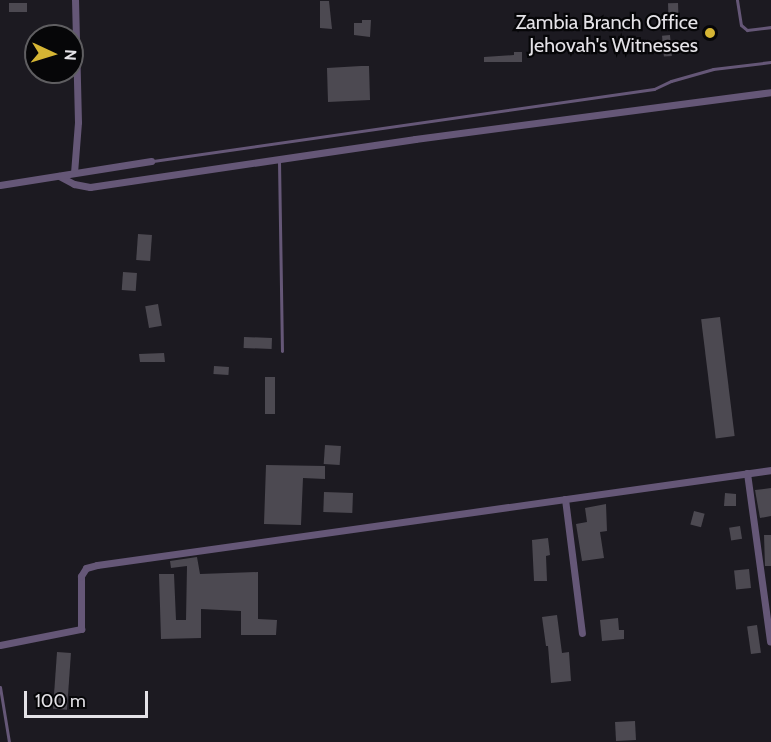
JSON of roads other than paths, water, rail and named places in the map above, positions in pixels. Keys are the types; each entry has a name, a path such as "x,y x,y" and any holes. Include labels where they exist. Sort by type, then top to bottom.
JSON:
{"street":[{"path":"74,174 78,122 75,0"},
{"path":"59,176 74,184 90,188 415,139 771,92"},
{"path":"0,185 151,161"},
{"path":"0,645 81,629 81,576 87,568 97,564 771,470"},
{"path":"747,473 770,641"},
{"path":"565,499 582,633"}],"lane":[{"path":"737,0 741,25 747,30 771,27"},
{"path":"151,161 654,88 713,69 771,62"},
{"path":"279,160 282,351"},
{"path":"0,687 9,742"}],"place":[{"name":"Zambia Branch Office Jehovah's Witnesses","path":"710,33"}]}
